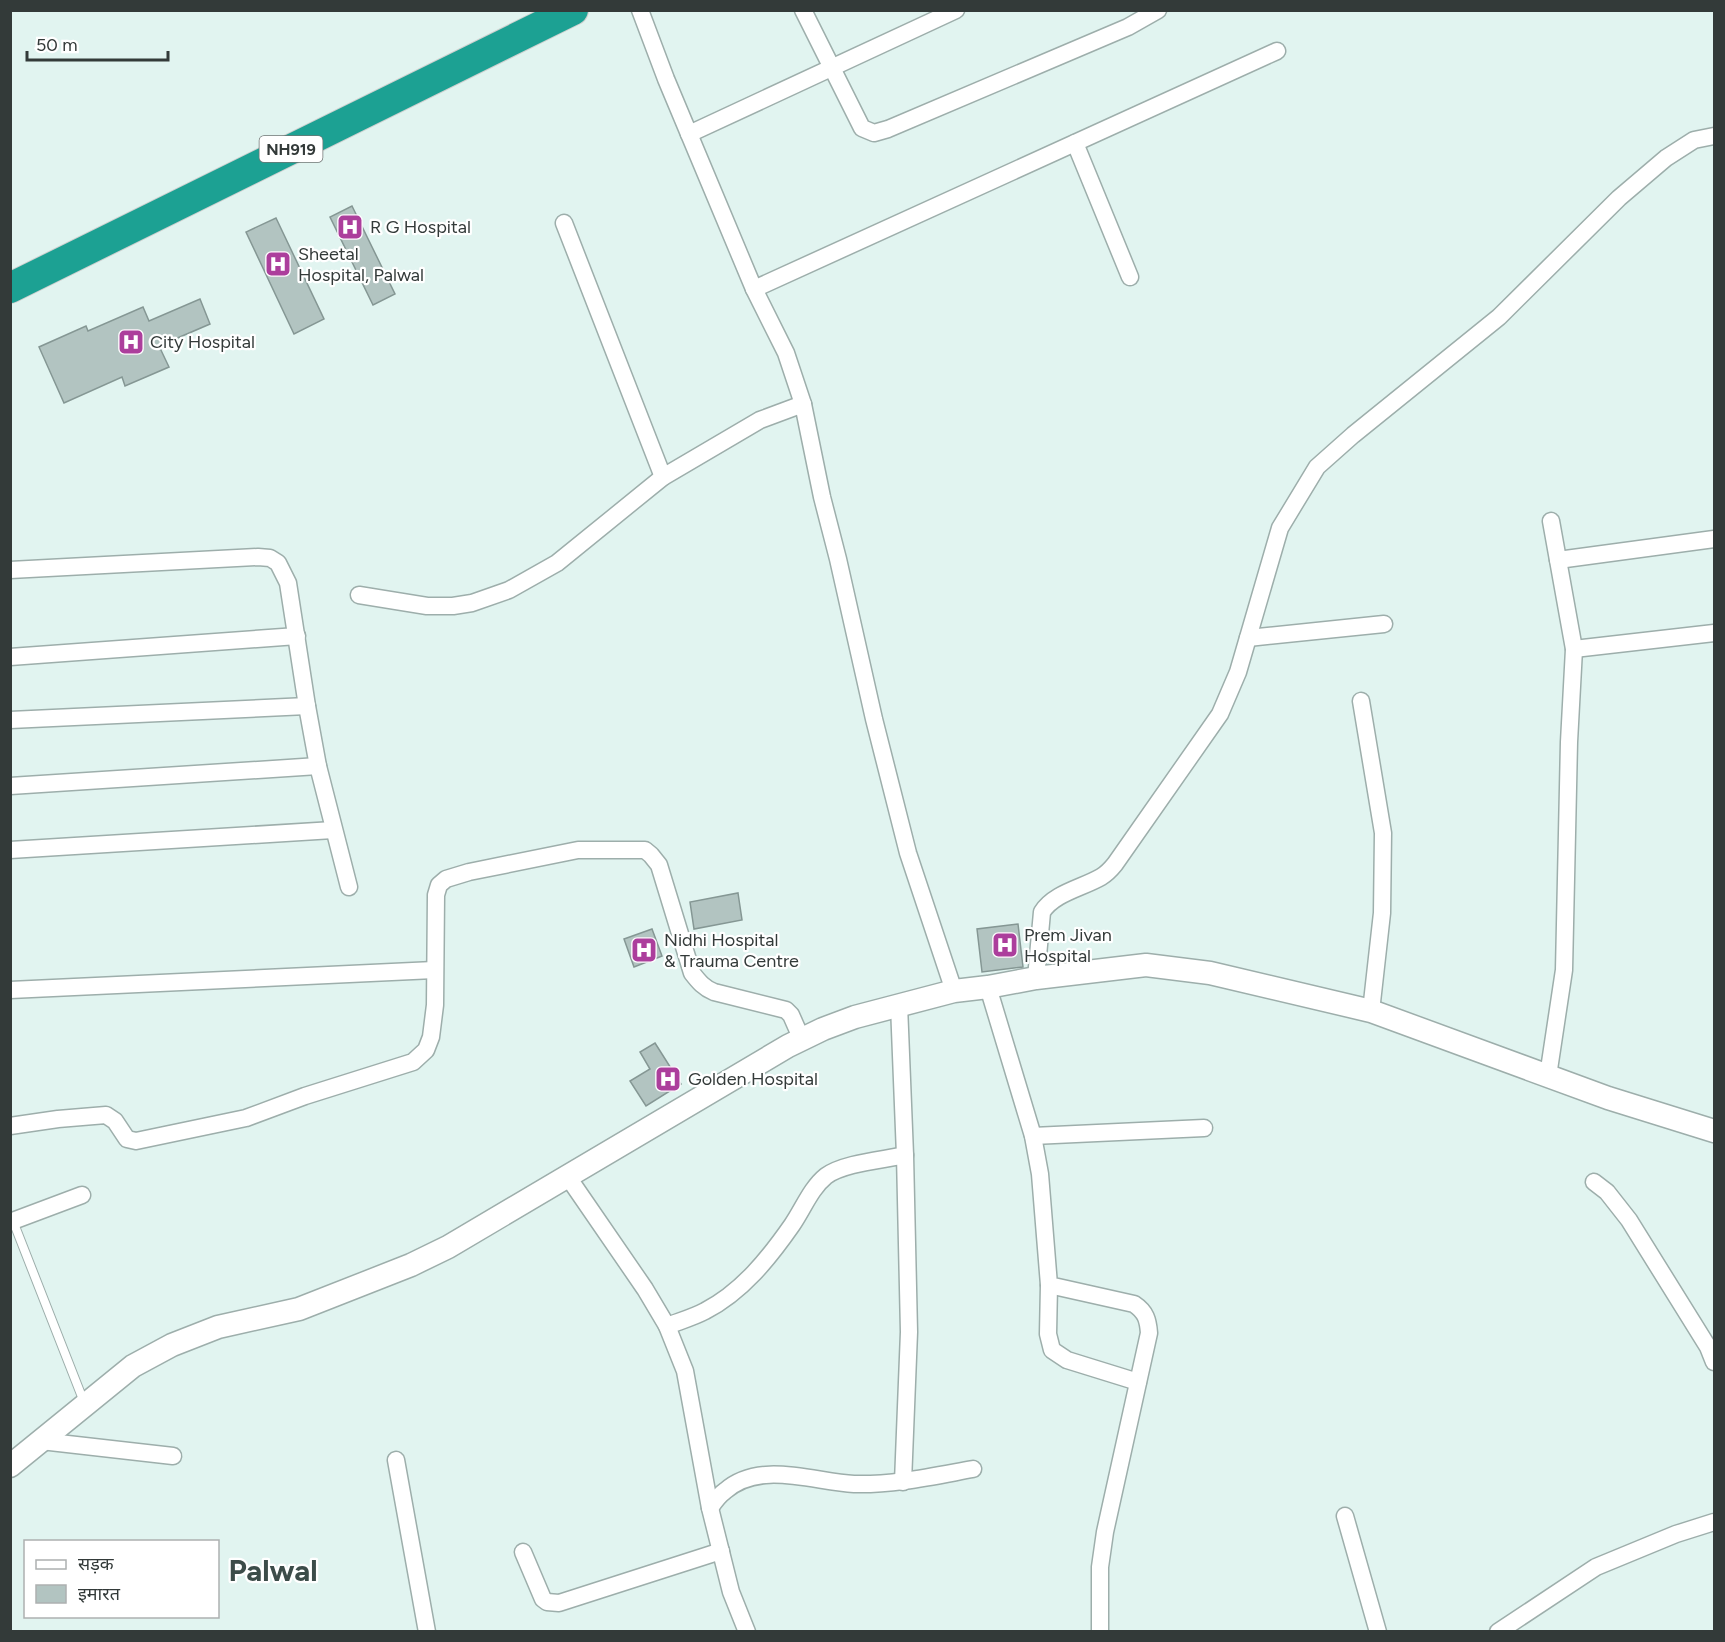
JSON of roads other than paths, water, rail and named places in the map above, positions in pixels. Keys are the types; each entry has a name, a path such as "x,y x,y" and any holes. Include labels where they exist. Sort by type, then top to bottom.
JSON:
{"highway":[{"name":"NH919","path":"10,288 573,10"}],"main road":[{"path":"10,1466 133,1366 172,1344 218,1327 300,1310 411,1265 448,1247 823,1029 855,1017 954,991 1036,978 1146,965 1210,973 1371,1011 1608,1098 1714,1131"}],"street":[{"path":"640,10 754,289 786,353 803,404 822,497 908,853 954,991"},
{"path":"803,10 862,128 874,133 1128,27 1158,10"},
{"path":"689,134 957,10"},
{"path":"754,289 1276,51"},
{"path":"1036,978 1042,912 1046,906 1064,894 1103,876 1115,864 1220,714 1238,672 1280,528 1317,467 1499,317 1619,198 1666,158 1694,140 1714,136"},
{"path":"1075,143 1130,277"},
{"path":"564,223 663,477"},
{"path":"359,595 427,606 453,606 472,603 509,590 557,562 663,477 760,420 803,404"},
{"path":"1548,1076 1564,970 1569,742 1574,649 1551,521"},
{"path":"1558,560 1714,539"},
{"path":"10,570 258,557 270,558 278,563 288,583 318,766 349,887"},
{"path":"1248,638 1384,624"},
{"path":"1574,649 1714,633"},
{"path":"10,657 297,636"},
{"path":"1361,701 1383,833 1382,913 1371,1011"},
{"path":"10,720 307,706"},
{"path":"10,786 318,766"},
{"path":"10,850 333,830"},
{"path":"10,1126 106,1115 115,1121 127,1139 136,1141 246,1118 305,1096 413,1062 426,1050 431,1037 435,1005 436,895 439,885 446,879 469,872 578,850 632,849 645,850 651,855 659,865 692,973 698,981 704,988 714,992 778,1006 786,1010 791,1015 802,1040"},
{"path":"10,990 434,970"},
{"path":"988,987 1033,1136 1040,1174 1049,1285 1048,1334 1053,1350 1059,1357 1137,1382"},
{"path":"899,1005 909,1332 903,1482"},
{"path":"1033,1136 1204,1128"},
{"path":"667,1326 705,1312 719,1303 758,1269 773,1252 825,1177 837,1170 905,1155"},
{"path":"568,1177 645,1289 667,1326 685,1371 710,1508 731,1592 747,1632"},
{"path":"1594,1182 1606,1192 1629,1220 1708,1347 1714,1362"},
{"path":"12,1221 82,1195"},
{"path":"1049,1285 1134,1304 1142,1309 1148,1322 1149,1333 1101,1555 1100,1632"},
{"path":"41,1441 173,1456"},
{"path":"396,1460 428,1632"},
{"path":"710,1508 725,1490 746,1480 766,1475 797,1476 854,1484 903,1482 973,1469"},
{"path":"1345,1516 1378,1632"},
{"path":"1498,1632 1596,1567 1676,1534 1714,1522"},
{"path":"523,1552 543,1599 552,1603 560,1603 721,1551"}],"lane":[{"path":"12,1221 85,1405"}],"place":[{"name":"R G Hospital","path":"350,227"},
{"name":"Sheetal Hospital, Palwal","path":"278,264"},
{"name":"City Hospital","path":"131,342"},
{"name":"Prem Jivan Hospital","path":"1005,945"},
{"name":"Nidhi Hospital & Trauma Centre","path":"644,950"},
{"name":"Golden Hospital","path":"668,1079"}],"district":[{"name":"Palwal","path":"273,1571"}]}
